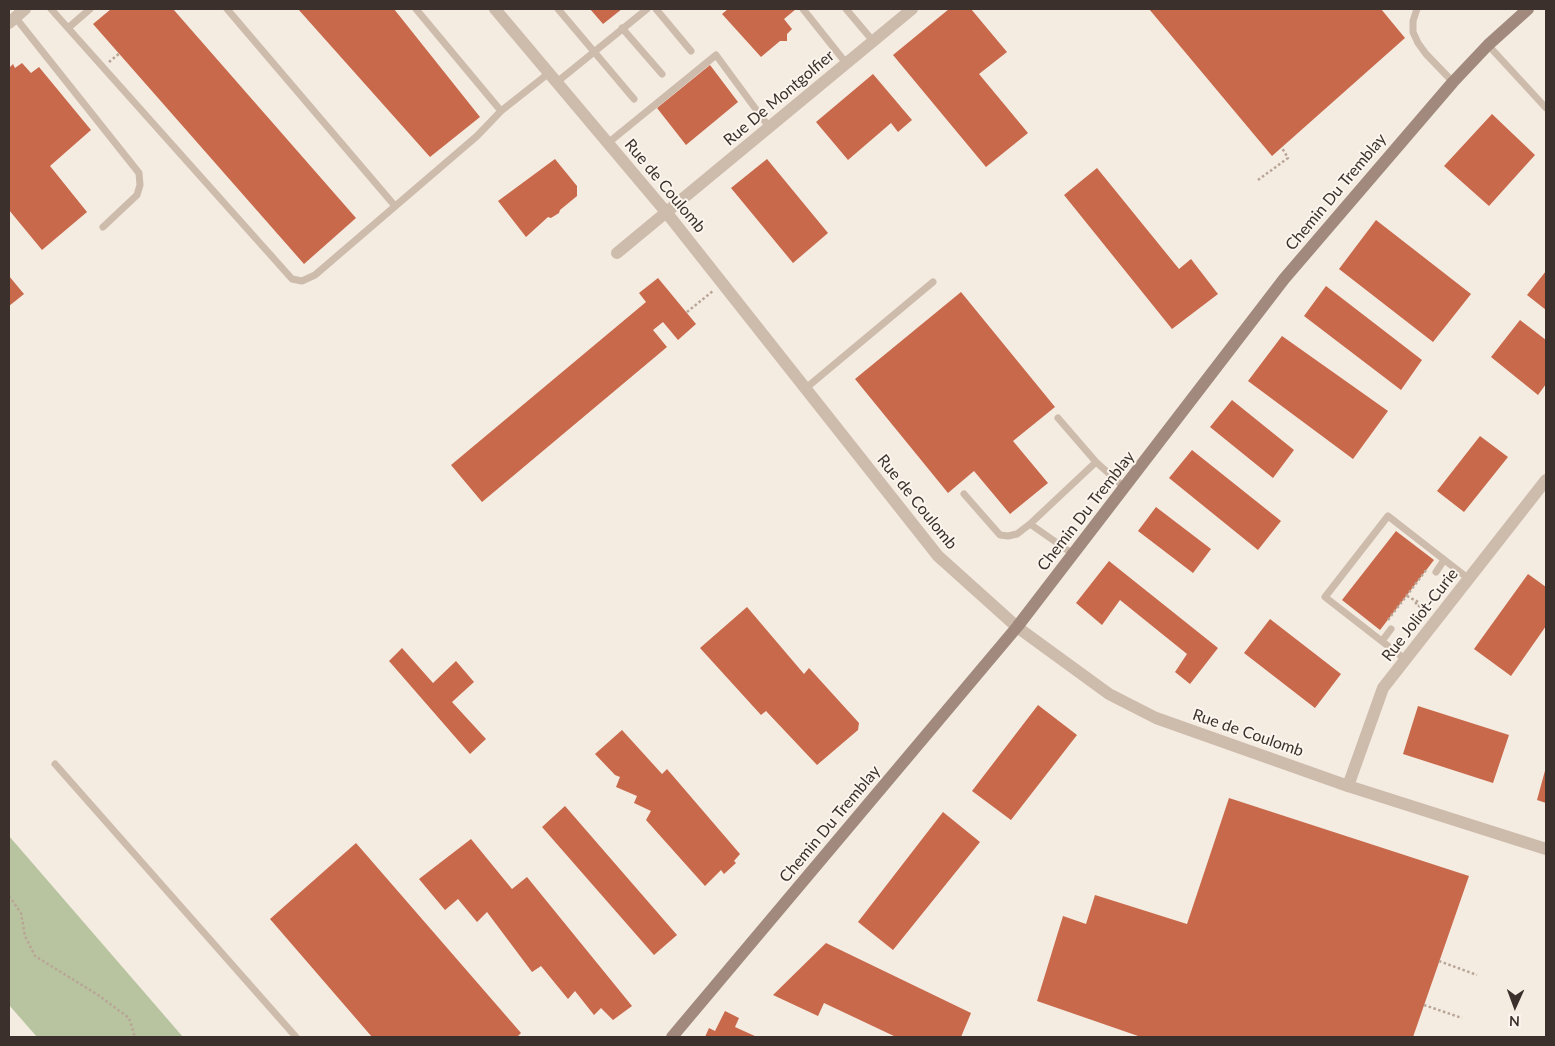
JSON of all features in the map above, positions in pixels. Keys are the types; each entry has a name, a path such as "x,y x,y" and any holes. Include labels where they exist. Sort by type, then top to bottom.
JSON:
{"street":[{"name":"Rue de Coulomb","path":"495,9 666,212 938,556 1017,627 1109,694 1156,718 1348,786 1546,850"},
{"name":"Rue De Montgolfier","path":"617,253 912,9"},
{"name":"Chemin Du Tremblay","path":"672,1037 1017,627 1284,279 1453,82 1488,45 1528,9"},
{"name":"Rue Joliot-Curie","path":"1348,786 1383,688 1546,480"}],"lane":[{"path":"51,9 292,279 302,281 315,274 477,136 502,111 593,52 646,9"},
{"path":"68,28 90,9"},
{"path":"227,9 395,206"},
{"path":"416,9 502,111"},
{"path":"558,9 634,99"},
{"path":"656,9 691,51"},
{"path":"802,9 846,63"},
{"path":"846,9 873,41"},
{"path":"1417,9 1413,21 1413,32 1418,43 1453,82"},
{"path":"16,16 139,173 140,185 137,195 103,227"},
{"path":"622,28 662,74"},
{"path":"1488,45 1546,108"},
{"path":"608,142 716,55 769,127"},
{"path":"806,388 933,282"},
{"path":"1058,418 1096,462 1124,487"},
{"path":"964,494 1000,535 1017,534 1096,462"},
{"path":"1406,660 1325,597 1376,531 1388,516 1469,579"},
{"path":"1030,524 1073,554"},
{"path":"1436,572 1444,560"},
{"path":"1382,641 1391,629"},
{"path":"54,764 296,1037"}],"path":[{"path":"1258,180 1288,158 1282,148"},
{"path":"687,312 723,283"},
{"path":"1385,623 1428,568"},
{"path":"1407,596 1422,604 1430,612"},
{"path":"9,896 21,913 25,936 35,956 98,995 130,1018 135,1037"},
{"path":"1439,961 1477,976"},
{"path":"1424,1005 1462,1018"}],"green space":[{"path":"9,836 183,1037 37,1037 9,1005"}],"building":[{"path":"111,9 173,9 356,218 304,264 93,24"},
{"path":"298,9 394,9 480,117 430,157"},
{"path":"590,9 622,9 603,24"},
{"path":"728,9 796,9 784,19 792,29 787,34 787,41 780,41 761,57 722,14"},
{"path":"949,9 971,9 1007,52 979,74 1028,133 986,167 893,55"},
{"path":"1149,9 1381,9 1405,38 1272,156"},
{"path":"22,63 31,73 39,67 91,130 50,166 87,212 42,250 9,210 9,68 13,64 15,68"},
{"path":"710,65 738,102 686,145 657,108"},
{"path":"873,74 912,120 898,132 891,123 848,160 816,122"},
{"path":"1492,114 1535,155 1489,206 1444,166"},
{"path":"555,159 577,186 577,196 559,213 551,218 548,217 526,237 498,201"},
{"path":"767,159 828,233 793,263 731,188"},
{"path":"1097,168 1179,269 1191,259 1218,294 1172,329 1064,195"},
{"path":"1376,220 1471,294 1433,342 1339,269"},
{"path":"1546,271 1546,310 1527,295"},
{"path":"9,276 24,294 9,306"},
{"path":"658,278 696,324 678,340 663,322 653,330 667,347 482,502 451,465 646,302 639,293"},
{"path":"1326,286 1422,360 1401,390 1304,316"},
{"path":"961,292 1055,407 1013,441 1048,483 1010,514 974,471 948,493 855,379"},
{"path":"1520,320 1546,340 1546,384 1538,395 1491,357"},
{"path":"1282,336 1388,411 1353,459 1248,381"},
{"path":"1232,400 1294,450 1273,478 1210,427"},
{"path":"1480,436 1508,457 1464,512 1437,491"},
{"path":"1192,450 1281,521 1258,550 1169,478"},
{"path":"1156,507 1211,549 1193,573 1138,531"},
{"path":"1396,531 1434,560 1380,630 1342,600"},
{"path":"1109,561 1218,648 1190,684 1175,672 1187,654 1120,600 1102,625 1076,603"},
{"path":"1528,574 1546,587 1546,626 1511,676 1474,649"},
{"path":"747,607 804,674 809,668 859,723 858,730 817,765 766,711 761,715 700,648"},
{"path":"1270,619 1341,674 1315,708 1244,653"},
{"path":"402,648 433,683 456,661 474,682 452,702 486,739 470,754 389,661"},
{"path":"1038,705 1077,735 1011,820 972,791"},
{"path":"1418,706 1509,735 1493,783 1403,754"},
{"path":"622,730 662,774 667,769 740,854 734,861 736,863 724,874 721,870 705,886 646,820 651,811 634,803 637,796 616,787 620,777 615,775 595,754"},
{"path":"1546,767 1546,803 1537,800"},
{"path":"1229,798 1469,876 1413,1037 1141,1037 1037,1001 1063,916 1086,924 1095,895 1187,924"},
{"path":"565,806 677,935 654,955 542,827"},
{"path":"943,812 980,842 893,950 858,922"},
{"path":"471,839 512,889 527,877 632,1006 613,1020 601,1008 594,1015 575,991 568,999 541,966 532,972 487,912 477,922 458,899 445,910 419,879"},
{"path":"356,843 521,1033 517,1037 372,1037 270,919"},
{"path":"826,943 971,1013 961,1037 896,1037 824,1003 818,1016 773,995"},
{"path":"725,1011 739,1018 735,1027 757,1037 705,1037 709,1028 715,1031"}]}
